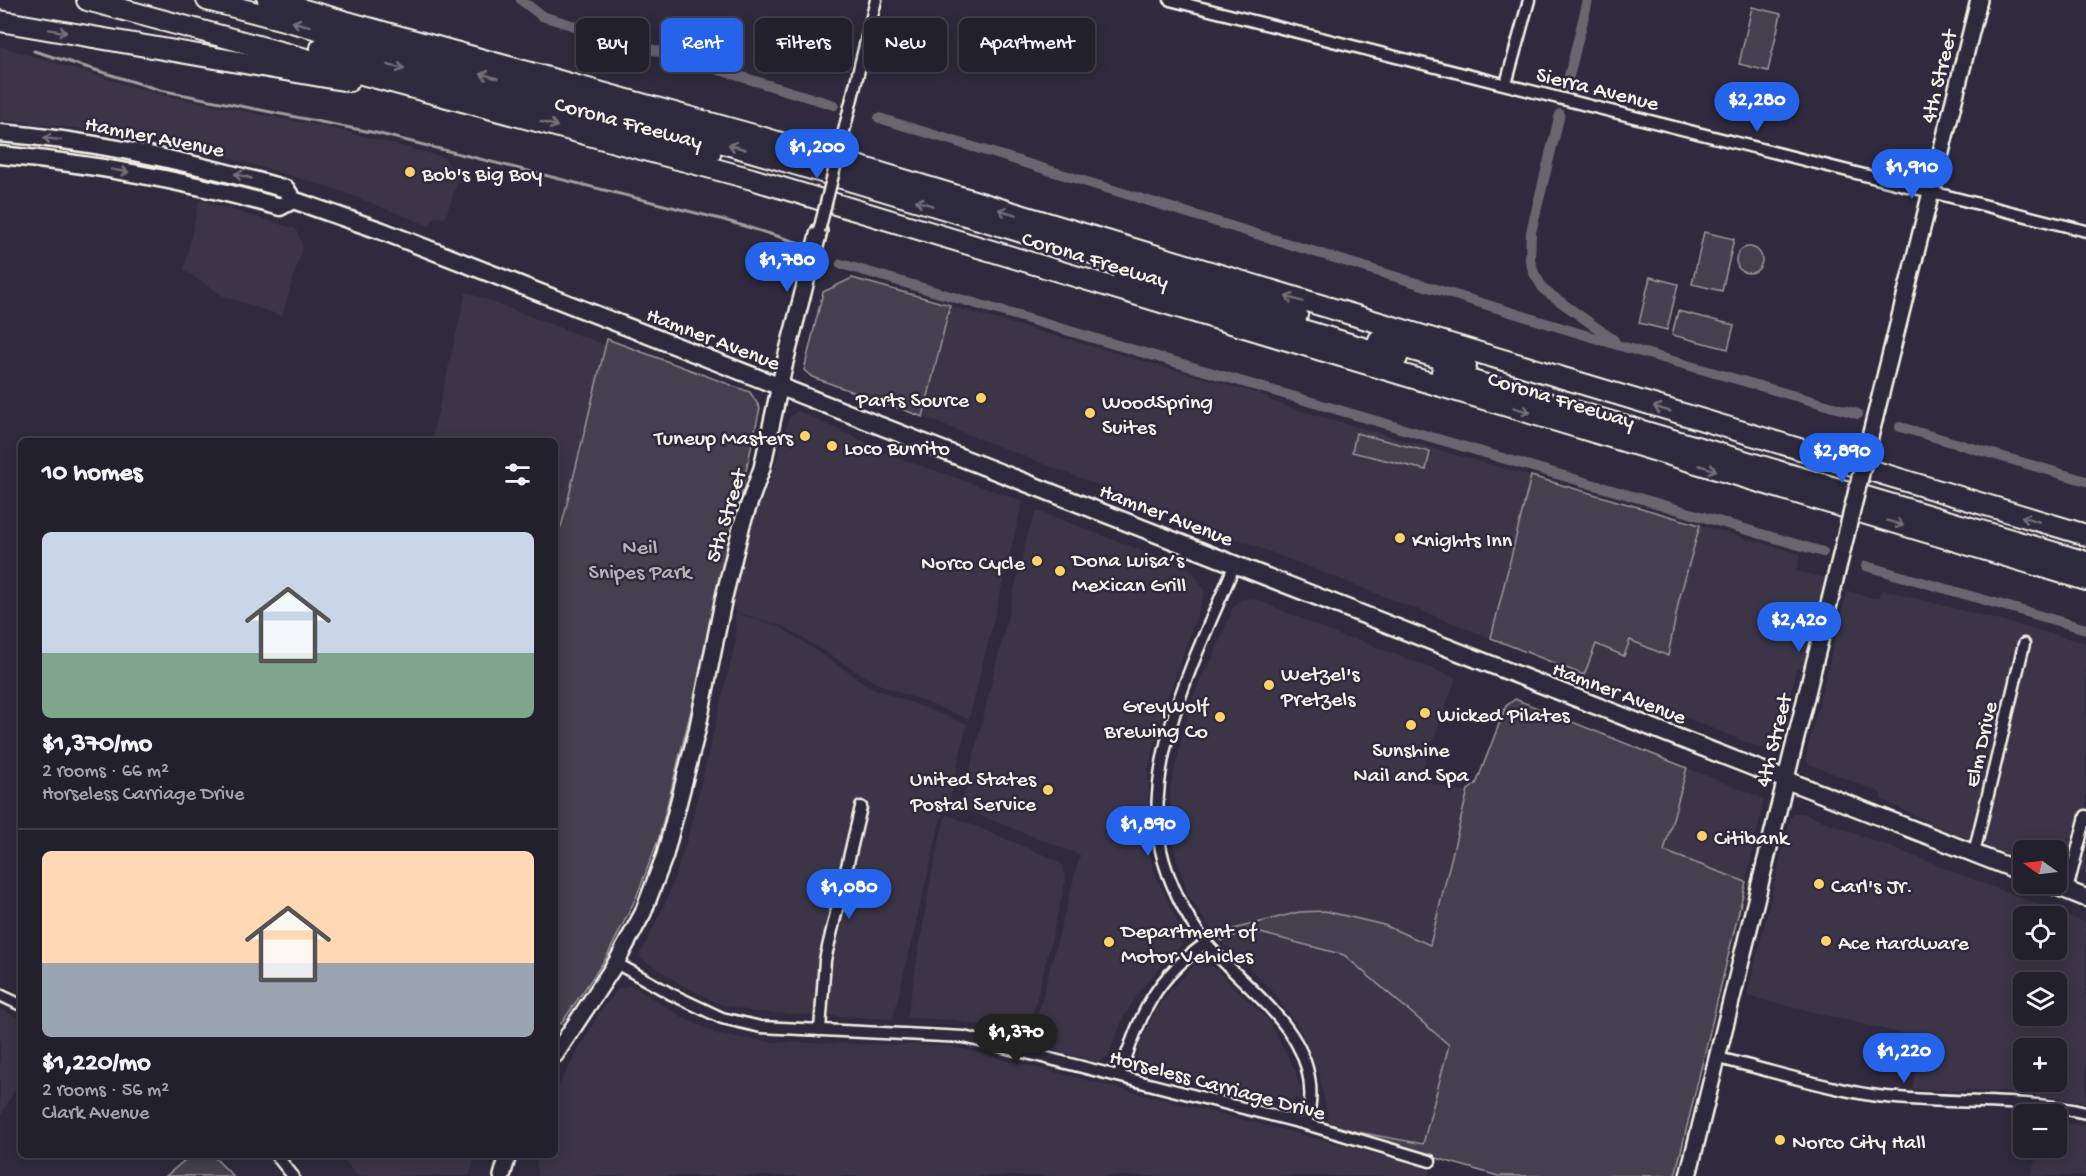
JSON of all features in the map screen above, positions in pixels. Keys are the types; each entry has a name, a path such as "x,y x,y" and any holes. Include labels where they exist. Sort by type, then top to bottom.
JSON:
{"highway":[{"name":"Corona Freeway","path":"87,0 752,179 2086,580"},
{"path":"136,0 538,104 2086,551"},
{"path":"207,0 399,50 784,160 1353,338 2086,562"},
{"name":"Corona Freeway","path":"268,0 372,27 764,138 2086,536"},
{"path":"311,0 372,27"},
{"path":"0,21 334,78 524,117"},
{"path":"1353,338 1446,345"},
{"path":"1353,338 1434,383"}],"main road":[{"path":"0,144 14,144 8,134"},
{"name":"Hamner Avenue","path":"8,134 101,145 213,168 286,189 293,200 393,235 2013,869"},
{"name":"Hamner Avenue","path":"0,154 98,167 209,186 280,207 293,200"},
{"path":"2067,890 2086,898"}],"street":[{"name":"5th Street","path":"558,1050 616,963 643,913 665,855 697,732 724,597 742,524 762,468 876,0"},
{"name":"Sierra Avenue","path":"1170,0 2086,231"},
{"path":"1506,84 1529,0"},
{"name":"4th Street","path":"1688,1176 1719,1058 1784,780 1979,0"},
{"path":"1235,564 1187,680 1160,762 1158,804 1161,850 1177,896 1206,943 1271,1006 1301,1052 1312,1088 1306,1124"},
{"name":"Elm Drive","path":"1974,853 2024,644"},
{"path":"820,1030 825,960 861,807"},
{"path":"2067,866 2086,816"},
{"path":"1119,1076 1136,1031 1155,991 1179,961 1206,943"},
{"name":"Horseless Carriage Drive","path":"616,963 671,994 722,1018 760,1027 964,1037 1306,1124 1430,1161"},
{"path":"0,995 18,1004"},
{"path":"1719,1058 1869,1095 1927,1100 2030,1102 2086,1113"},
{"path":"278,1158 293,1176"},
{"path":"502,1176 507,1158"}],"shaded area":[{"path":"0,46 157,94 335,129 444,157 458,181 445,218 434,217 430,226 335,189 220,155 124,133 0,120"},
{"path":"199,200 296,229 303,246 282,316 223,296 184,270"},
{"path":"466,292 605,345 558,534 558,438 432,438"},
{"path":"950,306 1266,396 1270,400 1301,411 1531,476 1491,638 923,417"},
{"path":"798,411 874,446 873,449 1023,501 969,719 876,683 783,626 735,612 733,599 750,530 770,481 789,417"},
{"path":"1039,511 1192,570 1205,592 1165,706 1148,770 1149,849 1154,872 1183,933 1181,945 1144,985 1124,1016 1109,1055 1098,1062 1030,1044 1080,855 961,808 1028,533 1036,512"},
{"path":"1700,525 1801,554 1796,571 1826,578 1804,667 1796,669 1781,741 1762,749 1584,675 1596,644 1630,640 1667,656 1679,600"},
{"path":"1881,589 2086,643 2086,873 2067,865 2067,840 2013,840 2013,856 1934,825 1881,799 1881,793 1807,763 1806,755 1847,591 1878,599"},
{"path":"1241,599 1256,599 1345,638 1354,638 1456,678 1419,779 1461,792 1468,790 1430,945 1299,912 1214,934 1188,895 1173,846 1170,789 1190,705 1202,676 1212,660 1233,607"},
{"path":"735,613 781,627 870,687 967,724 948,808 941,818 893,1019 754,1012 720,1004 682,985 639,957 668,897 687,840 736,640"},
{"path":"1687,768 1764,800 1746,882 1664,851"},
{"path":"1794,813 1803,813 2042,906 2013,906 2013,960 2067,960 2067,916 2086,923 2086,1102 2004,1092 1912,1089 1924,1039 1747,996 1790,819"},
{"path":"946,814 1056,860 1063,866 1066,880 1027,1038 956,1020 907,1018 932,872"},
{"path":"1249,930 1344,955 1449,1045 1423,1144 1330,1127 1319,1074 1300,1029 1272,991 1222,941"},
{"path":"1195,965 1213,966 1269,1021 1296,1072 1301,1092 1300,1101 1297,1098 1287,1102 1136,1066 1139,1045 1157,1007"},
{"path":"631,985 684,1018 720,1035 772,1042 950,1046 1359,1149 1430,1170 1429,1176 538,1176 536,1158 558,1158 558,1087 599,1013 618,989"},
{"path":"0,1009 18,1018 18,1084 0,1117"},
{"path":"2067,1123 2086,1127 2086,1176 2031,1176 2036,1158 2067,1158"},
{"path":"342,1158 475,1158 469,1176 357,1176"}],"green space":[{"path":"1752,7 1781,14 1768,71 1739,64"},
{"path":"1704,232 1734,239 1722,291 1692,284"},
{"path":"1749,247 1758,251 1762,260 1758,269 1749,273 1740,269 1736,260 1740,251"},
{"path":"1650,277 1678,284 1667,330 1639,323"},
{"path":"852,278 950,305 923,417 812,377 804,370 823,292"},
{"path":"1678,311 1734,325 1728,349 1672,335"},
{"name":"Neil Snipes Park","path":"607,339 750,392 760,408 706,651 659,838 636,898 606,958 561,1024 558,1024 558,534"},
{"path":"1356,433 1430,452 1426,470 1352,452"},
{"path":"1531,476 1700,525 1679,600 1668,656 1630,640 1624,656 1596,644 1584,675 1491,638"},
{"path":"1515,699 1687,768 1664,851 1746,882 1675,1176 1498,1176 1330,1127 1423,1144 1449,1045 1344,955 1249,930 1222,941 1214,934 1299,912 1325,911 1384,925 1430,945 1468,790 1476,784 1506,706"},
{"path":"187,1158 215,1158 233,1176 166,1176"}],"waterway":[{"path":"521,0 542,16 834,105"},
{"path":"1566,88 1588,0"},
{"path":"34,51 160,90 376,133 724,220 800,243"},
{"path":"1560,114 1531,232 1530,260 1534,273 1544,290 1614,340"},
{"path":"879,118 1624,347 1858,414"},
{"path":"841,264 1823,552"},
{"path":"1900,427 2086,481"},
{"path":"1866,566 2086,629"}],"place":[{"name":"Bob's Big Boy","path":"410,172"},
{"name":"Parts Source","path":"981,398"},
{"name":"WoodSpring Suites","path":"1090,413"},
{"name":"Tuneup Masters","path":"805,436"},
{"name":"Loco Burrito","path":"832,446"},
{"name":"Knights Inn","path":"1400,538"},
{"name":"Norco Cycle","path":"1037,561"},
{"name":"Dona Luisa’s Mexican Grill","path":"1060,571"},
{"name":"Wetzel's Pretzels","path":"1269,685"},
{"name":"Wicked Pilates","path":"1425,713"},
{"name":"GreyWolf Brewing Co","path":"1220,717"},
{"name":"Sunshine Nail and Spa","path":"1411,725"},
{"name":"United States Postal Service","path":"1048,790"},
{"name":"Citibank","path":"1702,836"},
{"name":"Carl's Jr.","path":"1819,884"},
{"name":"Ace Hardware","path":"1826,941"},
{"name":"Department of Motor Vehicles","path":"1109,942"},
{"name":"Norco City Hall","path":"1780,1140"}]}
